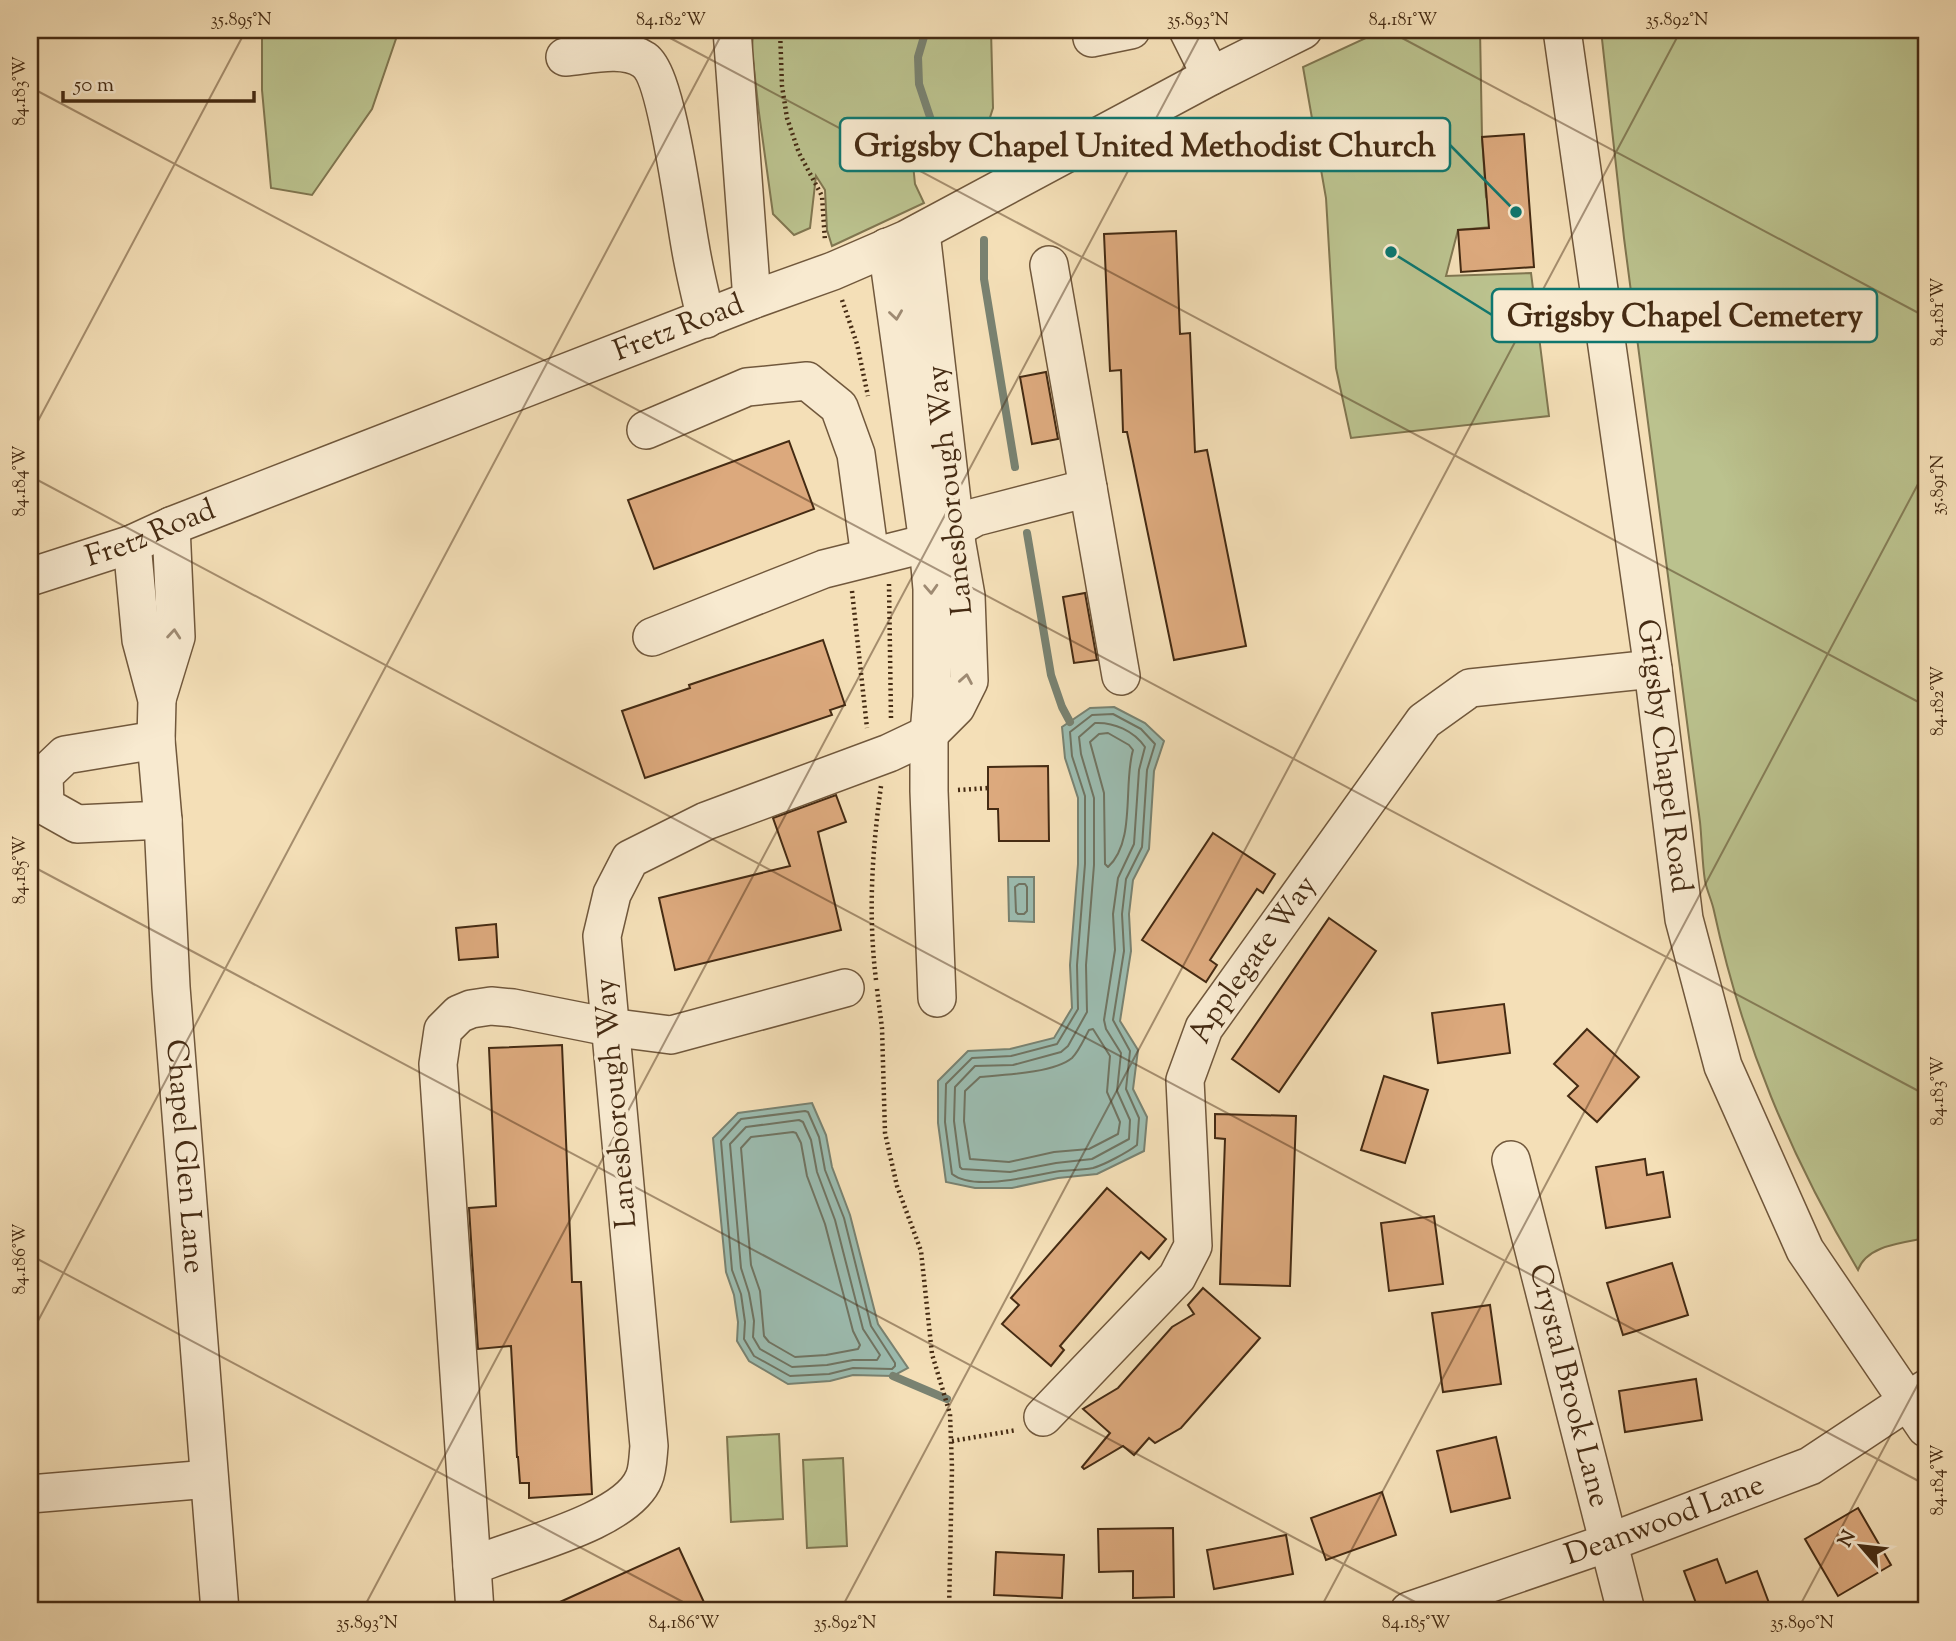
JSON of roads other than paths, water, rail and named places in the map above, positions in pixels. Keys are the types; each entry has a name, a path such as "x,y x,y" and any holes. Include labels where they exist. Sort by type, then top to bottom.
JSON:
{"street":[{"path":"732,30 752,300"},
{"path":"1091,30 1093,38 1131,30"},
{"path":"1188,30 1211,76"},
{"name":"Fretz Road","path":"30,577 132,544 171,526 833,271 921,232 1211,76 1303,30"},
{"name":"Grigsby Chapel Road","path":"1562,30 1653,669 1684,919 1723,1066 1805,1250 1920,1406"},
{"path":"565,57 625,52 645,60 652,69 661,94 678,172 690,248 706,318"},
{"name":"Lanesborough Way","path":"472,1566 590,1523 631,1499 644,1478 649,1446 602,936 612,894 631,859 706,821 879,757 929,734 956,707 969,681 965,596 942,536 922,382 921,232"},
{"name":"Lanesborough Way","path":"887,247 922,382"},
{"path":"1049,265 1121,676"},
{"path":"646,430 747,387 807,381 839,407 856,454 860,560"},
{"path":"652,637 824,569 942,536 976,517 1088,488"},
{"name":"Chapel Glen Lane","path":"171,526 176,637 157,700 156,740 163,820 171,987 220,1611"},
{"name":"Chapel Glen Lane","path":"132,544 141,640 157,700"},
{"name":"Applegate Way","path":"1043,1417 1177,1277 1193,1246 1185,1080 1204,1028 1424,722 1470,688 1653,669"},
{"path":"929,734 937,998"},
{"path":"156,740 65,755 44,775 45,806 76,824 163,820"},
{"path":"475,1611 438,1064 443,1030 459,1014 491,1006 671,1035 845,988"},
{"name":"Crystal Brook Lane","path":"1511,1160 1626,1611"},
{"name":"Deanwood Lane","path":"1409,1611 1610,1542 1810,1466 1920,1406"},
{"path":"30,1494 209,1479"}],"water":[{"path":"1114,707 1145,723 1164,741 1154,771 1149,849 1133,880 1129,914 1131,951 1120,1021 1138,1050 1133,1089 1147,1117 1144,1151 1097,1174 1058,1178 1012,1188 975,1188 946,1182 938,1123 938,1081 968,1051 1010,1049 1054,1038 1072,1008 1070,965 1078,864 1078,798 1065,758 1062,727 1090,708"},
{"path":"1008,877 1034,877 1034,922 1009,921"},
{"path":"812,1103 826,1135 832,1167 850,1215 878,1324 908,1368 893,1376 853,1375 830,1381 788,1384 749,1361 737,1341 738,1322 734,1295 726,1272 713,1138 738,1113"}],"waterway":[{"path":"926,30 918,57 919,84 947,168"},
{"path":"984,240 984,279 1015,467"},
{"path":"1027,533 1051,675 1070,722"},
{"path":"893,1376 947,1399"}],"place":[{"name":"Grigsby Chapel United Methodist Church","path":"1516,212"},
{"name":"Grigsby Chapel Cemetery","path":"1391,252"}]}
